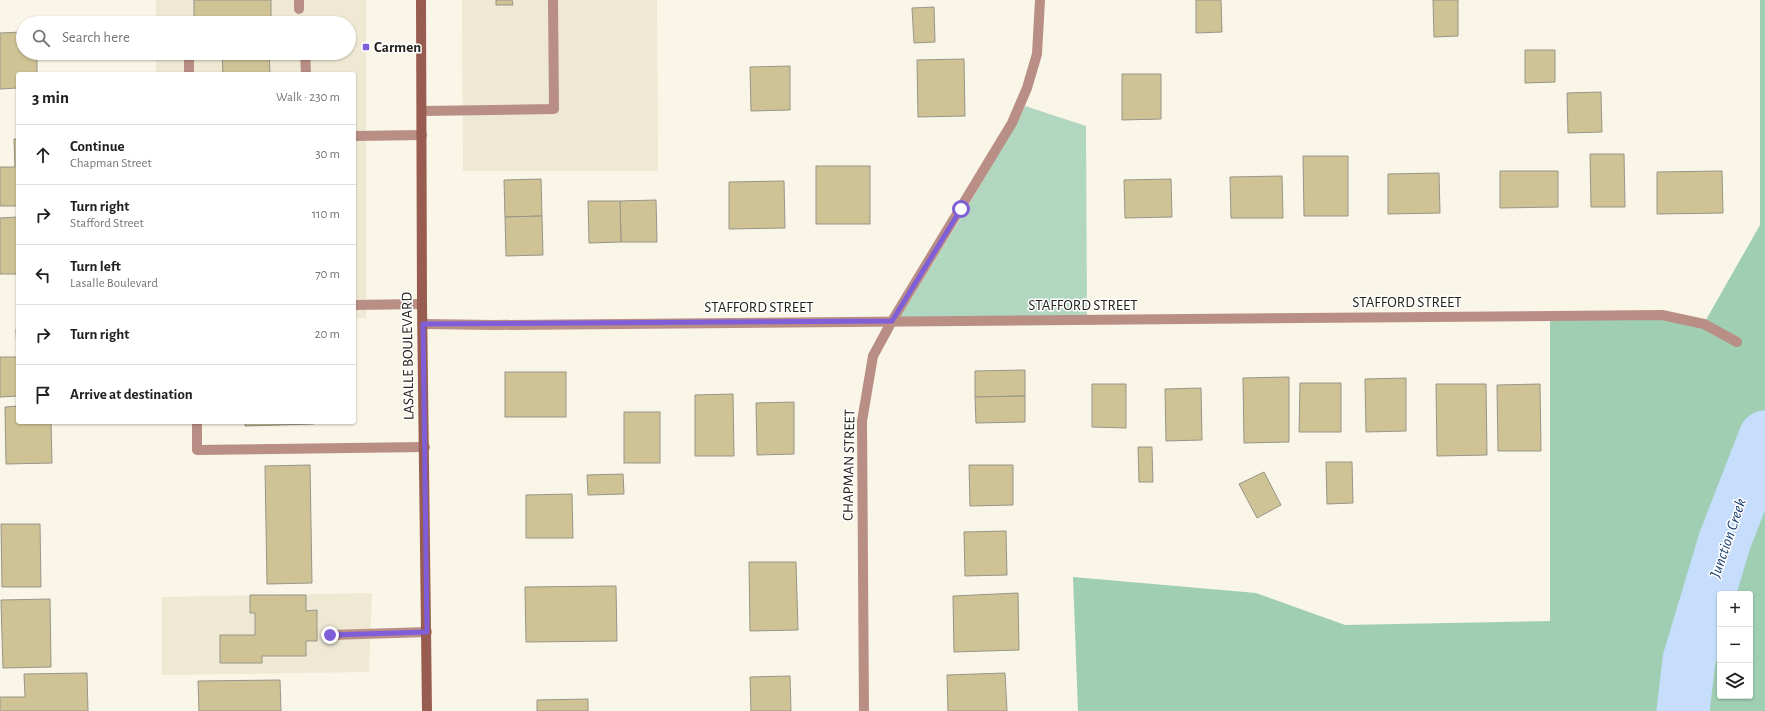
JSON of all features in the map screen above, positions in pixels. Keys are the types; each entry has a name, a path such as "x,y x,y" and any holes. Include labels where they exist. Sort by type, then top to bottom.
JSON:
{"main road":[{"name":"LASALLE BOULEVARD","path":"421,0 422,304 425,447 427,711"}],"street":[{"path":"422,111 554,109 552,0"},
{"name":"CHAPMAN STREET","path":"864,711 862,421 873,356 892,321 1012,123 1027,88 1036,54 1040,0"},
{"path":"189,60 189,72"},
{"path":"305,60 306,72"},
{"path":"356,136 422,135"},
{"path":"356,305 422,304"},
{"name":"STAFFORD STREET","path":"423,324 1662,315 1704,324 1737,342"},
{"path":"197,424 197,450 425,447"},
{"path":"330,635 427,632"}],"shaded area":[{"path":"156,0 366,0 366,318 356,318 356,72 156,72 156,60 356,60 356,16 156,16"},
{"path":"462,0 657,0 658,171 463,171"},
{"path":"372,593 369,672 162,675 162,597"}],"green space":[{"path":"1760,0 1765,0 1765,711 1078,711 1073,577 1256,593 1345,625 1550,621 1550,318 1661,317 1703,325 1760,225"},
{"path":"1025,106 1086,126 1087,317 899,319 965,211"}],"building":[{"path":"194,0 271,0 271,16 194,16"},
{"path":"496,0 512,0 513,5 496,5"},
{"path":"1196,0 1221,0 1222,32 1196,33"},
{"path":"1433,0 1458,0 1458,36 1434,37"},
{"path":"934,7 935,42 914,43 912,8"},
{"path":"16,32 16,60 37,60 37,72 16,72 16,88 0,89 0,33"},
{"path":"1525,50 1555,50 1555,82 1525,83"},
{"path":"964,59 965,116 918,117 917,60"},
{"path":"222,60 269,60 270,72 223,72"},
{"path":"790,66 790,110 751,111 750,67"},
{"path":"1122,74 1161,74 1161,119 1122,120"},
{"path":"1601,92 1602,132 1568,133 1567,93"},
{"path":"14,139 16,139 16,206 0,206 0,167 15,167"},
{"path":"1590,154 1624,154 1625,207 1591,207"},
{"path":"1303,156 1348,156 1348,216 1304,216"},
{"path":"816,166 870,166 870,224 816,224"},
{"path":"1500,171 1558,171 1558,207 1500,208"},
{"path":"1722,171 1723,213 1657,214 1657,172"},
{"path":"1439,173 1440,213 1388,214 1388,174"},
{"path":"1282,176 1283,218 1231,218 1230,177"},
{"path":"541,179 542,216 505,217 504,180"},
{"path":"1171,179 1172,217 1125,218 1124,180"},
{"path":"784,181 785,228 729,229 729,182"},
{"path":"656,200 657,242 621,242 620,201"},
{"path":"588,201 620,201 621,242 589,243"},
{"path":"542,216 543,255 506,256 505,217"},
{"path":"16,217 16,274 0,274 0,218"},
{"path":"0,357 16,357 16,396 0,397"},
{"path":"1025,370 1025,396 975,397 975,371"},
{"path":"505,372 566,372 566,417 505,417"},
{"path":"1289,377 1289,442 1244,443 1243,378"},
{"path":"1406,378 1406,431 1366,432 1365,379"},
{"path":"1300,383 1341,383 1341,432 1299,432"},
{"path":"1092,384 1126,384 1126,428 1092,427"},
{"path":"1436,384 1486,384 1487,455 1437,456"},
{"path":"1540,384 1541,451 1498,451 1497,385"},
{"path":"1201,388 1202,440 1166,441 1165,389"},
{"path":"733,394 734,456 695,456 695,395"},
{"path":"1025,396 1025,422 976,423 975,397"},
{"path":"794,402 794,454 757,455 756,403"},
{"path":"16,406 16,424 51,424 52,463 6,464 5,407"},
{"path":"624,412 660,412 660,463 624,463"},
{"path":"245,424 314,424 245,426"},
{"path":"1138,447 1152,447 1153,482 1139,482"},
{"path":"1326,462 1352,462 1353,503 1327,504"},
{"path":"310,465 312,583 267,584 265,466"},
{"path":"969,465 1013,465 1013,505 970,506"},
{"path":"1264,472 1281,505 1257,518 1239,484"},
{"path":"623,474 624,494 588,495 587,475"},
{"path":"572,494 573,538 526,538 526,495"},
{"path":"1,524 40,524 41,587 2,587"},
{"path":"1006,531 1007,575 965,576 964,532"},
{"path":"749,562 796,562 798,630 750,631"},
{"path":"616,586 617,641 526,642 525,587"},
{"path":"1018,593 1019,650 954,652 953,596"},
{"path":"250,595 306,595 306,611 317,610 317,641 306,641 306,656 262,656 262,663 220,663 220,635 255,635 255,613 250,613"},
{"path":"50,599 51,667 3,668 1,600"},
{"path":"87,673 88,711 0,711 0,697 25,697 24,674"},
{"path":"1005,673 1007,711 948,711 947,675"},
{"path":"790,676 791,711 751,711 750,677"},
{"path":"280,680 281,711 199,711 198,681"},
{"path":"588,699 588,711 537,711 537,700"}],"waterway":[{"name":"Junction Creek","path":"1683,711 1689,660 1725,540 1765,437"}],"place":[{"name":"Carmen","path":"366,47"}],"route":[{"path":"330,635 427,632 423,324 469,323 496,325 892,321 961,209"}]}
